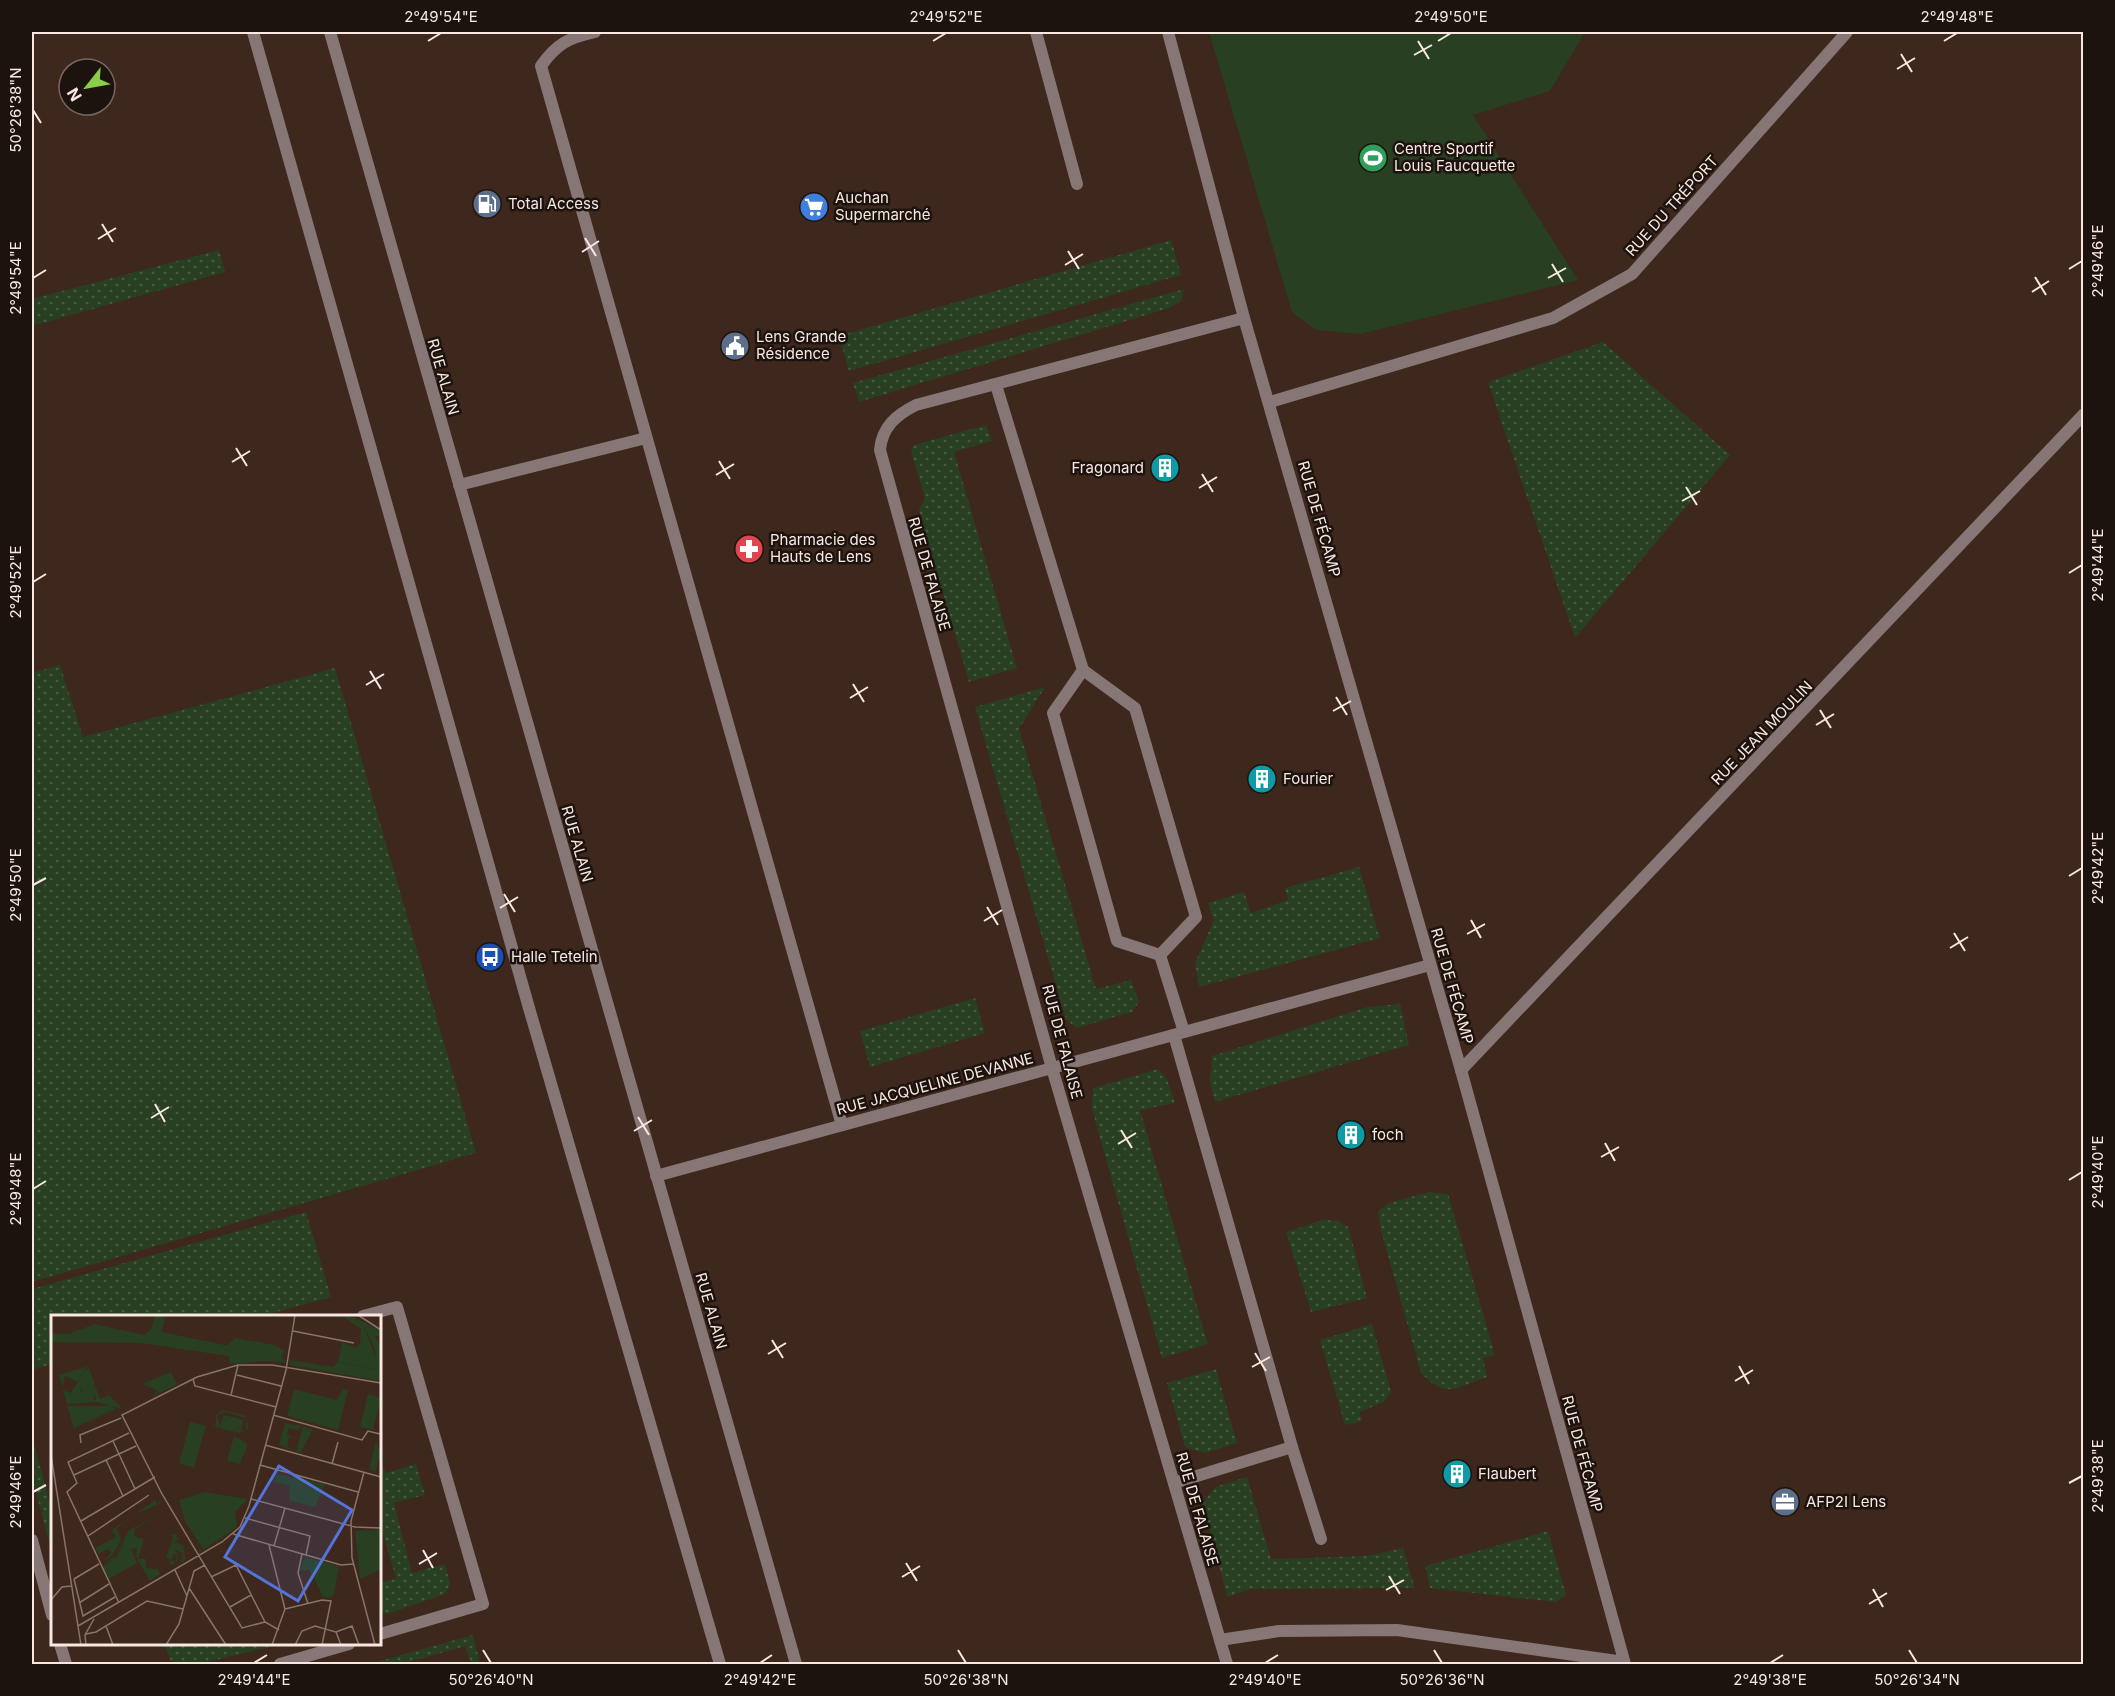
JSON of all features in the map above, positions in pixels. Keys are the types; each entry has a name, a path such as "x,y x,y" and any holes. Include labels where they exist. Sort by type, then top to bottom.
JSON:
{"street":[{"path":"253,32 529,1008 720,1665"},
{"name":"RUE ALAIN","path":"330,32 796,1665"},
{"path":"595,32 575,37 553,48 541,66 842,1125"},
{"path":"1036,32 1077,184"},
{"name":"RUE DE FÉCAMP","path":"1168,32 1245,318 1461,1070 1625,1663"},
{"name":"RUE DU TRÉPORT","path":"1270,402 1553,318 1632,274 1847,32"},
{"path":"1160,955 1196,917 1135,708 1083,670 996,385 1245,318"},
{"name":"RUE DE FALAISE","path":"996,385 916,405 898,414 881,438 880,450 1052,1068 1227,1665"},
{"name":"RUE JEAN MOULIN","path":"1461,1070 2084,414"},
{"path":"459,485 646,438"},
{"path":"1083,670 1053,713 1117,941 1160,955"},
{"path":"1160,955 1179,1033 1292,1447 1321,1539"},
{"name":"RUE JACQUELINE DEVANNE","path":"656,1176 1430,964"},
{"path":"370,1315 397,1307 483,1604 381,1635"},
{"path":"1174,1483 1292,1447"},
{"path":"32,1540 51,1612"},
{"path":"1220,1640 1280,1631 1397,1630 1625,1663"},
{"path":"60,1645 66,1665"},
{"path":"280,1665 346,1645"}],"green space":[{"name":"Centre Sportif Louis Faucquette","path":"1209,32 1585,32 1550,91 1473,115 1578,280 1360,334 1316,330 1292,312"},
{"path":"1171,240 1181,275 849,371 839,336"},
{"path":"219,250 225,272 32,326 32,299"},
{"path":"1184,289 1181,301 1169,308 859,402 853,383"},
{"path":"1603,342 1730,455 1575,638 1488,382"},
{"path":"986,425 992,441 954,452 1017,668 969,682 919,510 925,498 911,452 914,445"},
{"path":"60,665 83,737 335,668 476,1153 32,1282 32,673"},
{"path":"1045,687 1019,729 1096,989 1131,980 1139,1002 1132,1012 1076,1028 1066,1019 975,707"},
{"path":"1359,867 1380,938 1199,987 1195,963 1214,920 1208,903 1244,892 1251,913 1288,900 1285,888"},
{"path":"975,998 985,1033 870,1067 860,1031"},
{"path":"1400,1004 1409,1045 1215,1102 1210,1082 1212,1056 1367,1007"},
{"path":"1158,1069 1167,1079 1175,1103 1140,1110 1208,1344 1162,1358 1092,1109 1093,1088"},
{"path":"1429,1192 1448,1194 1495,1355 1483,1358 1487,1377 1452,1389 1438,1386 1421,1373 1381,1230 1378,1211 1389,1203"},
{"path":"306,1212 331,1297 266,1315 51,1315 51,1364 32,1370 32,1289"},
{"path":"1323,1220 1338,1221 1348,1227 1367,1298 1311,1312 1286,1232"},
{"path":"1372,1324 1391,1392 1384,1402 1359,1412 1362,1421 1345,1425 1320,1340"},
{"path":"1216,1369 1237,1443 1205,1453 1185,1447 1167,1383"},
{"path":"32,1435 51,1508 50,1545 32,1478"},
{"path":"381,1457 385,1473 416,1464 425,1495 394,1503 412,1573 445,1564 450,1584 445,1594 387,1614 381,1612 381,1583 396,1578 381,1527"},
{"path":"1247,1477 1271,1559 1367,1556 1403,1548 1415,1588 1251,1589 1227,1597 1203,1503 1215,1487"},
{"path":"1548,1531 1566,1595 1556,1602 1430,1588 1425,1566"},
{"path":"473,1635 480,1664 471,1664 465,1646 402,1664 369,1664"},
{"path":"164,1645 276,1645 200,1664 172,1664"}],"place":[{"name":"Centre Sportif Louis Faucquette","path":"1373,158"},
{"name":"Total Access","path":"487,204"},
{"name":"Auchan Supermarché","path":"814,207"},
{"name":"Lens Grande Résidence","path":"735,346"},
{"name":"Fragonard","path":"1165,468"},
{"name":"Pharmacie des Hauts de Lens","path":"749,549"},
{"name":"Fourier","path":"1262,779"},
{"name":"Halle Tetelin","path":"490,957"},
{"name":"foch","path":"1351,1135"},
{"name":"Flaubert","path":"1457,1474"},
{"name":"AFP2I Lens","path":"1785,1502"}]}
